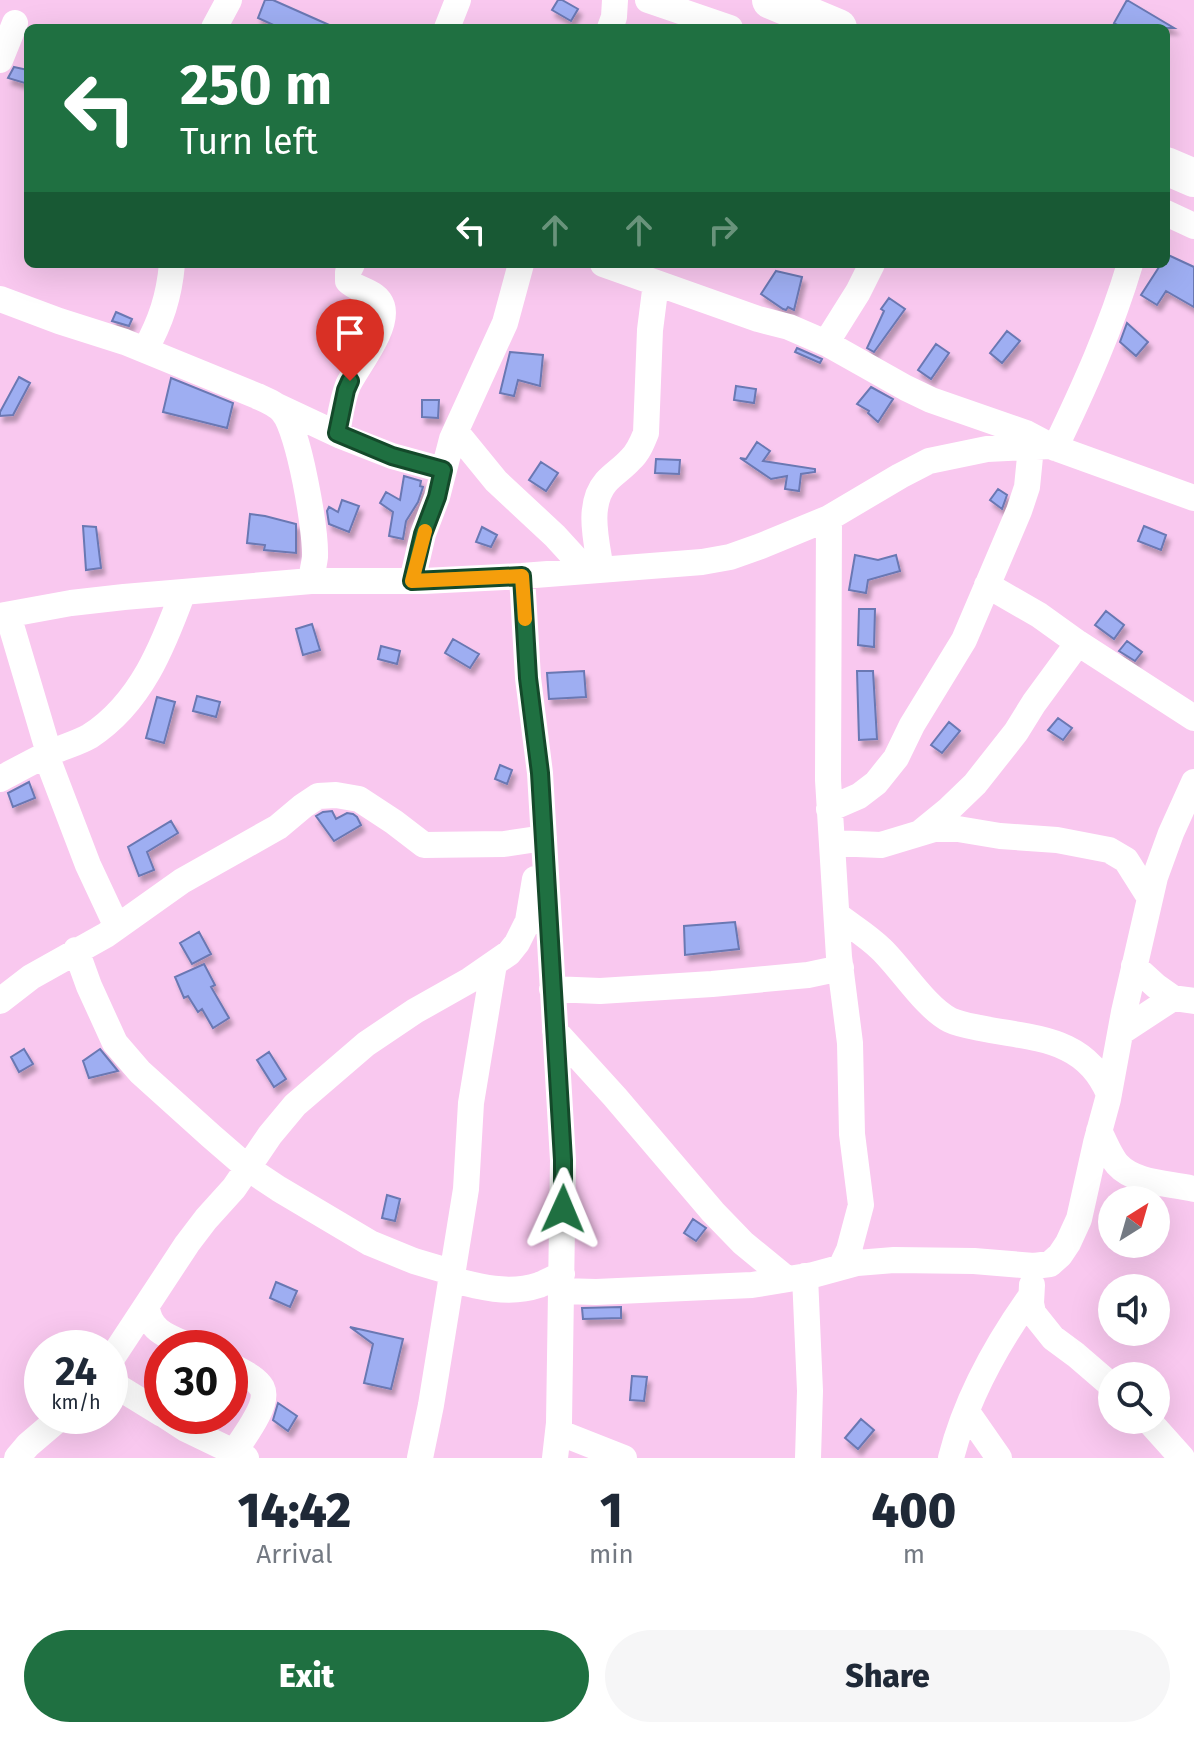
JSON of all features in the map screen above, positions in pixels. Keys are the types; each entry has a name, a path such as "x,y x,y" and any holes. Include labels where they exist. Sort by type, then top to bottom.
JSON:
{"highway":[{"path":"771,0 828,24"},
{"path":"1170,168 1194,178"}],"street":[{"path":"216,24 229,0"},
{"path":"449,24 458,0"},
{"path":"611,24 615,0"},
{"path":"648,0 718,24"},
{"path":"0,60 14,18"},
{"path":"1170,215 1194,226"},
{"path":"145,350 170,289 172,268"},
{"path":"337,433 346,390 371,346 383,307 370,293 348,281 350,268"},
{"path":"412,581 423,534 456,432 505,323 520,268"},
{"path":"614,268 789,327 826,343 906,388 949,408 1026,433 1045,447 1194,498"},
{"path":"826,343 870,268"},
{"path":"829,809 859,796 876,783 896,758 912,725 964,640 1045,447 1085,386 1117,308 1129,268"},
{"path":"594,570 595,509 600,490 632,459 646,433 650,330 656,283"},
{"path":"0,299 145,350 243,389 392,456 443,470"},
{"path":"274,404 284,412 291,424 298,447 313,528 315,558 311,581"},
{"path":"456,432 496,481 594,570"},
{"path":"117,927 83,851 4,616 84,602 311,581 522,576 702,562 730,557 829,518 929,461 987,449 1045,447"},
{"path":"829,518 829,809 847,1014 850,1100 861,1205 841,1267"},
{"path":"522,576 528,678 540,773 563,1160 556,1445 624,1458"},
{"path":"987,585 1039,615 1194,718"},
{"path":"0,779 89,737 117,714 131,699 166,636 183,592"},
{"path":"918,834 975,784 1016,732 1078,643"},
{"path":"76,950 115,1043 140,1072 249,1169 370,1243 482,1288 511,1290 562,1283 596,1292 752,1285 857,1263 894,1260 1034,1266 1050,1264 1060,1255 1073,1231 1084,1200 1155,877 1183,832 1194,782"},
{"path":"0,1001 31,977 106,935 182,881 278,827 318,796 359,799 424,845 504,844 544,848"},
{"path":"832,843 881,845 934,829 1057,840 1109,850 1126,860 1150,898"},
{"path":"128,1334 187,1244 249,1169 270,1135 295,1105 366,1044 509,953 528,921 535,876 544,848"},
{"path":"837,915 881,949 949,1020 1064,1045 1096,1069 1109,1094"},
{"path":"420,1458 466,1189 471,1103 494,964"},
{"path":"1134,966 1156,986 1183,999"},
{"path":"552,989 600,991 712,984 796,977 841,968"},
{"path":"1121,1032 1183,999"},
{"path":"555,1031 743,1243 796,1278 810,1391 808,1458"},
{"path":"1099,1131 1111,1156 1128,1174 1194,1189"},
{"path":"1084,1200 1094,1189 1128,1174"},
{"path":"1034,1266 1033,1313 1053,1338 1098,1374"},
{"path":"951,1458 984,1370 1031,1296"},
{"path":"147,1306 150,1322 157,1330"},
{"path":"196,1434 240,1455 262,1405 264,1391 248,1375"},
{"path":"967,1412 999,1458"},
{"path":"17,1458 41,1434"},
{"path":"1161,1434 1182,1458"}],"building":[{"path":"265,0 273,0 327,24 271,24 258,18"},
{"path":"558,0 578,9 571,21 552,10"},
{"path":"1127,0 1167,24 1116,24"},
{"path":"14,67 24,69 24,83 8,78"},
{"path":"1170,256 1194,267 1194,307 1166,291 1157,305 1141,295 1158,268 1170,268"},
{"path":"776,271 802,277 794,310 788,307 783,309 761,294"},
{"path":"889,298 905,309 874,352 867,348 884,311 881,309"},
{"path":"116,312 132,319 129,326 112,321"},
{"path":"1127,323 1148,342 1136,356 1120,342"},
{"path":"1007,331 1020,341 1002,363 990,353"},
{"path":"936,344 949,353 931,379 918,370"},
{"path":"797,348 822,359 820,363 795,352"},
{"path":"510,352 543,355 540,386 518,380 514,396 500,393"},
{"path":"19,377 30,383 13,415 0,416 0,412"},
{"path":"171,378 233,403 227,428 163,412"},
{"path":"736,386 756,389 754,403 734,400"},
{"path":"871,387 893,399 878,422 869,411 857,404"},
{"path":"422,400 439,400 438,418 422,417"},
{"path":"757,442 770,451 763,461 815,469 815,472 801,474 799,491 785,489 787,476 771,479 740,458 746,459"},
{"path":"656,459 680,460 679,474 655,473"},
{"path":"541,462 558,473 546,491 529,480"},
{"path":"404,476 421,481 420,486 423,487 406,521 403,539 389,536 393,512 380,503 386,492 400,500"},
{"path":"998,489 1007,495 1002,509 990,500"},
{"path":"342,500 359,506 349,532 329,524 329,507 338,512"},
{"path":"250,514 296,524 296,553 264,550 265,545 247,543"},
{"path":"83,526 96,527 101,568 86,570"},
{"path":"1144,526 1166,535 1161,550 1138,541"},
{"path":"482,527 497,535 491,547 476,542"},
{"path":"855,555 878,560 896,555 900,571 868,580 866,593 849,590"},
{"path":"859,609 875,609 874,647 858,645"},
{"path":"1106,611 1124,625 1114,639 1095,625"},
{"path":"312,624 320,650 303,655 296,629"},
{"path":"453,639 479,654 470,668 445,653"},
{"path":"1127,641 1142,652 1135,661 1119,651"},
{"path":"381,646 400,651 397,664 378,659"},
{"path":"584,671 586,697 549,699 547,673"},
{"path":"857,671 873,671 877,739 859,740"},
{"path":"197,696 220,702 216,717 193,711"},
{"path":"157,697 175,702 164,743 146,738"},
{"path":"1058,718 1072,728 1063,740 1048,730"},
{"path":"949,722 960,731 942,753 931,745"},
{"path":"500,765 512,770 507,784 495,779"},
{"path":"29,782 35,798 13,807 8,793"},
{"path":"332,811 336,819 347,813 353,814 361,825 334,841 316,816"},
{"path":"171,821 178,833 147,852 154,870 139,876 128,847"},
{"path":"735,922 739,949 685,955 684,926"},
{"path":"199,932 211,954 192,964 180,943"},
{"path":"204,964 215,985 211,987 229,1018 213,1028 202,1009 198,1012 188,996 184,998 175,977"},
{"path":"24,1049 33,1064 19,1072 11,1057"},
{"path":"100,1049 118,1071 89,1078 83,1061"},
{"path":"269,1052 286,1079 274,1087 257,1060"},
{"path":"387,1195 400,1199 395,1221 382,1218"},
{"path":"693,1219 706,1228 696,1241 684,1233"},
{"path":"276,1282 297,1291 290,1307 270,1298"},
{"path":"621,1307 621,1318 583,1319 582,1308"},
{"path":"350,1327 403,1339 391,1389 364,1383 373,1344"},
{"path":"632,1376 647,1377 644,1401 630,1400"},
{"path":"278,1403 297,1416 288,1431 273,1420"},
{"path":"861,1419 874,1430 858,1449 845,1438"}],"slow traffic":[{"path":"425,531 412,581 522,576 525,619"}],"route":[{"path":"350,381 337,433 392,456 443,470 412,581 522,576 528,678 540,773 563,1160 563,1209"}]}
